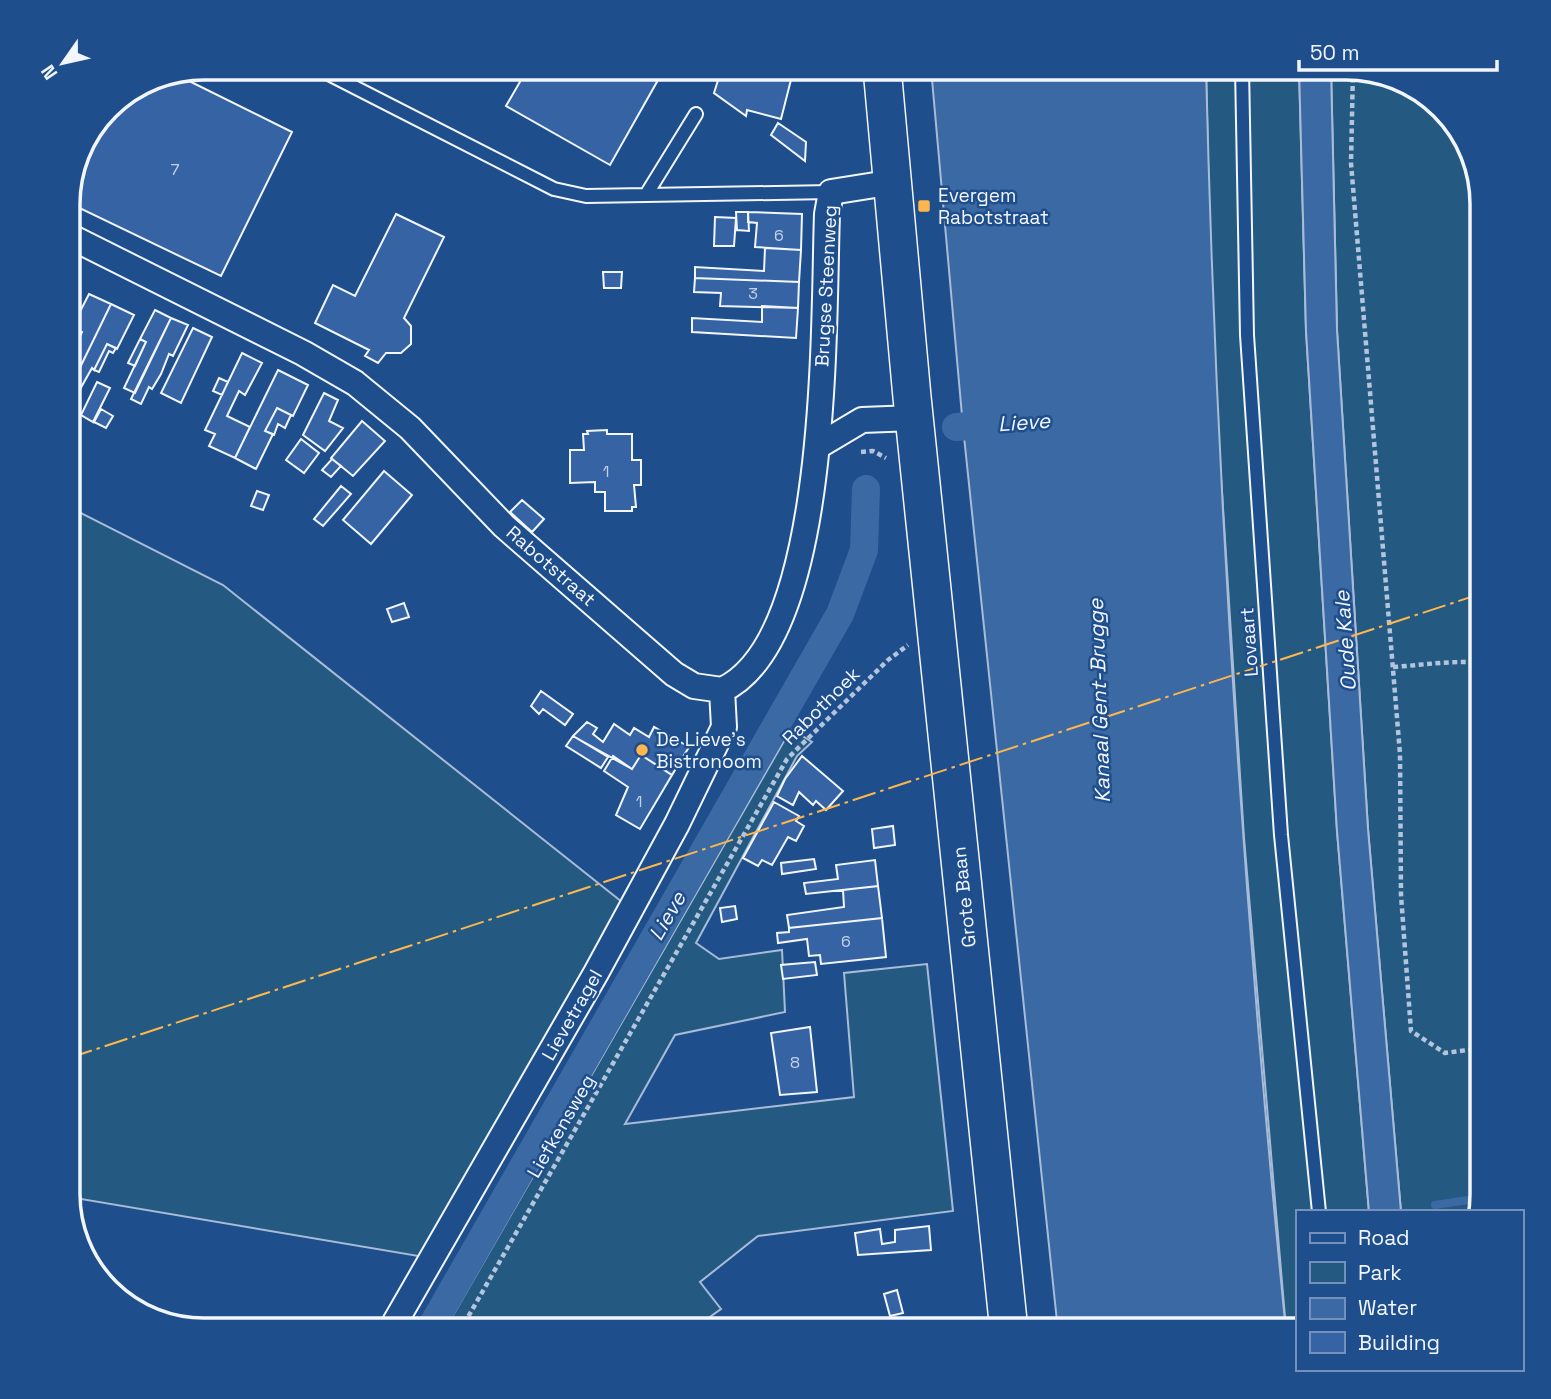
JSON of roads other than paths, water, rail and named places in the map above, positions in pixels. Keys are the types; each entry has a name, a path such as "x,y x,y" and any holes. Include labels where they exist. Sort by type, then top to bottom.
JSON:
{"main road":[{"path":"884,80 914,418"},
{"name":"Grote Baan","path":"914,418 1008,1318"}],"street":[{"name":"Brugse Steenweg","path":"820,444 827,214 831,192 894,182"},
{"name":"Rabotstraat","path":"81,242 303,353 355,383 410,428 504,526 674,674 694,686 722,690"},
{"path":"722,690 751,671 786,603 820,444 862,420 914,418"},
{"name":"Lievetragel","path":"397,1318 589,985 677,824 724,727 722,690"}],"lane":[{"path":"341,80 554,189 586,196 831,192"},
{"name":"Lovaart","path":"1242,80 1247,335 1281,835 1319,1210"},
{"path":"646,195 696,114"}],"water":[{"name":"Kanaal Gent-Brugge","path":"932,80 1206,80 1217,384 1234,700 1257,1016 1285,1318 1057,1318 963,427"},
{"name":"Oude Kale","path":"1299,80 1331,80 1337,330 1368,829 1401,1210 1369,1210 1337,831 1306,331"}],"waterway":[{"name":"Lieve","path":"956,427 1001,424"},
{"name":"Lieve","path":"436,1318 840,614 864,550 866,489"},
{"path":"1435,1205 1470,1200"}],"place":[{"name":"Evergem Rabotstraat","path":"924,206"},
{"name":"De Lieve's Bistronoom","path":"642,750"}]}
